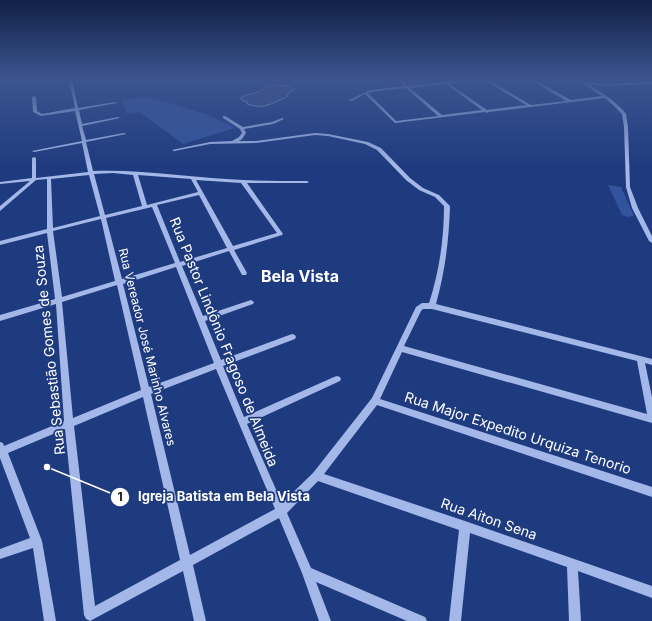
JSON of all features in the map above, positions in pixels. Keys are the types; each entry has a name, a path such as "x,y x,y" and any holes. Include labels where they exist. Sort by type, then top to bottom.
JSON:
{"street":[{"path":"35,108 37,114 83,108"},
{"path":"381,108 395,122 516,108"},
{"path":"431,108 442,117"},
{"path":"481,108 487,112"},
{"path":"617,108 625,114 628,188 640,219 652,241"},
{"name":"Rua Vereador José Marinho Alvares","path":"77,109 85,141 90,173 103,217 146,392 200,621"},
{"path":"224,117 242,128 273,123 282,119"},
{"path":"80,124 118,118"},
{"path":"233,142 241,138 244,133 242,128"},
{"path":"34,151 124,134"},
{"path":"174,150 196,144 256,142 323,134 366,143 379,150 414,185 442,200 447,206 447,230 440,281 432,306"},
{"path":"0,209 34,180 34,158"},
{"path":"0,183 90,173 135,173 243,182 307,182"},
{"name":"Rua Pastor Lindônio Fragoso de Almeida","path":"135,173 179,265 242,422 307,572 325,621"},
{"name":"Rua Sebastião Gomes de Souza","path":"49,178 50,230 59,301 69,423 90,615 186,564"},
{"path":"193,178 244,273"},
{"path":"0,318 280,234 243,182"},
{"path":"0,243 200,193"},
{"path":"200,320 251,302"},
{"path":"186,564 280,512 316,476 376,402 399,348 418,309 422,306 432,306 652,362"},
{"path":"50,621 37,541 1,450 146,392 219,366 292,337"},
{"path":"399,348 652,418 640,359"},
{"path":"242,422 337,379"},
{"name":"Rua Major Expedito Urquiza Tenorio","path":"376,402 652,492"},
{"name":"Rua Aiton Sena","path":"316,476 465,526 652,592"},
{"path":"455,621 465,526"},
{"path":"0,554 37,541"},
{"path":"572,563 575,621"},
{"path":"307,572 421,621"}],"shaded area":[{"path":"125,108 185,108 209,115 235,128 183,144 140,112 127,114"},
{"path":"608,185 621,187 634,216 628,217 622,215"}],"place":[{"name":"Igreja Batista em Bela Vista","path":"47,467"}],"district":[{"name":"Bela Vista","path":"300,276"}]}
